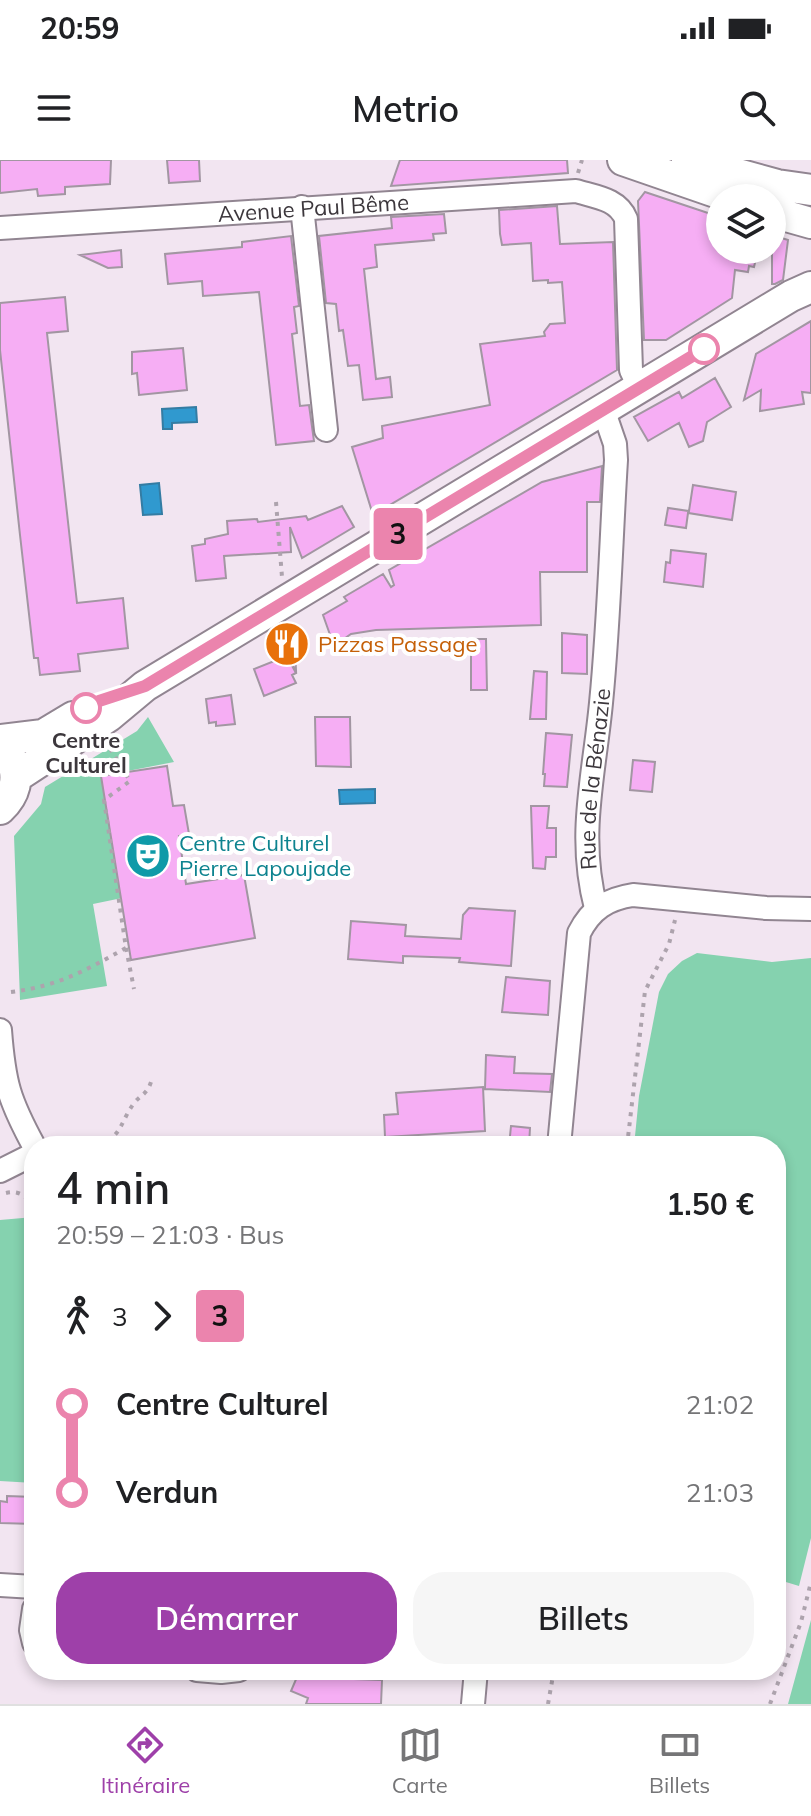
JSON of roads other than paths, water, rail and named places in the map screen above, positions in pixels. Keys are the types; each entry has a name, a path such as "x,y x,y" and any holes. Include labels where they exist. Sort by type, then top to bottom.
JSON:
{"main road":[{"path":"623,160 706,189"},
{"path":"687,160 765,183 811,190"},
{"path":"786,216 811,223"},
{"path":"16,777 109,716 145,686 804,287"},
{"path":"1,811 14,788 16,777 14,763 0,742 43,735 99,701 145,686"}],"street":[{"name":"Avenue Paul Bême","path":"0,228 576,191 613,202 623,211 627,232 631,370 639,387"},
{"path":"302,207 326,430"},
{"name":"Rue de la Bénazie","path":"596,908 588,877 586,809 601,705 616,460 615,444 603,409"},
{"path":"560,1136 579,933 596,908 613,898 633,895 766,908 811,909"},
{"path":"0,1030 4,1077 13,1108 28,1136"},
{"path":"0,1171 24,1159"},
{"path":"0,1585 24,1586"},
{"path":"473,1704 475,1680"}],"water":[{"path":"196,407 197,422 172,423 172,429 163,429 162,409"},
{"path":"159,483 162,514 143,515 140,485"},
{"path":"375,789 375,803 340,804 339,790"}],"place":[{"name":"Pizzas Passage","path":"287,644"},
{"name":"Centre Culturel","path":"86,708"},
{"name":"Centre Culturel Pierre Lapoujade","path":"148,856"}]}
